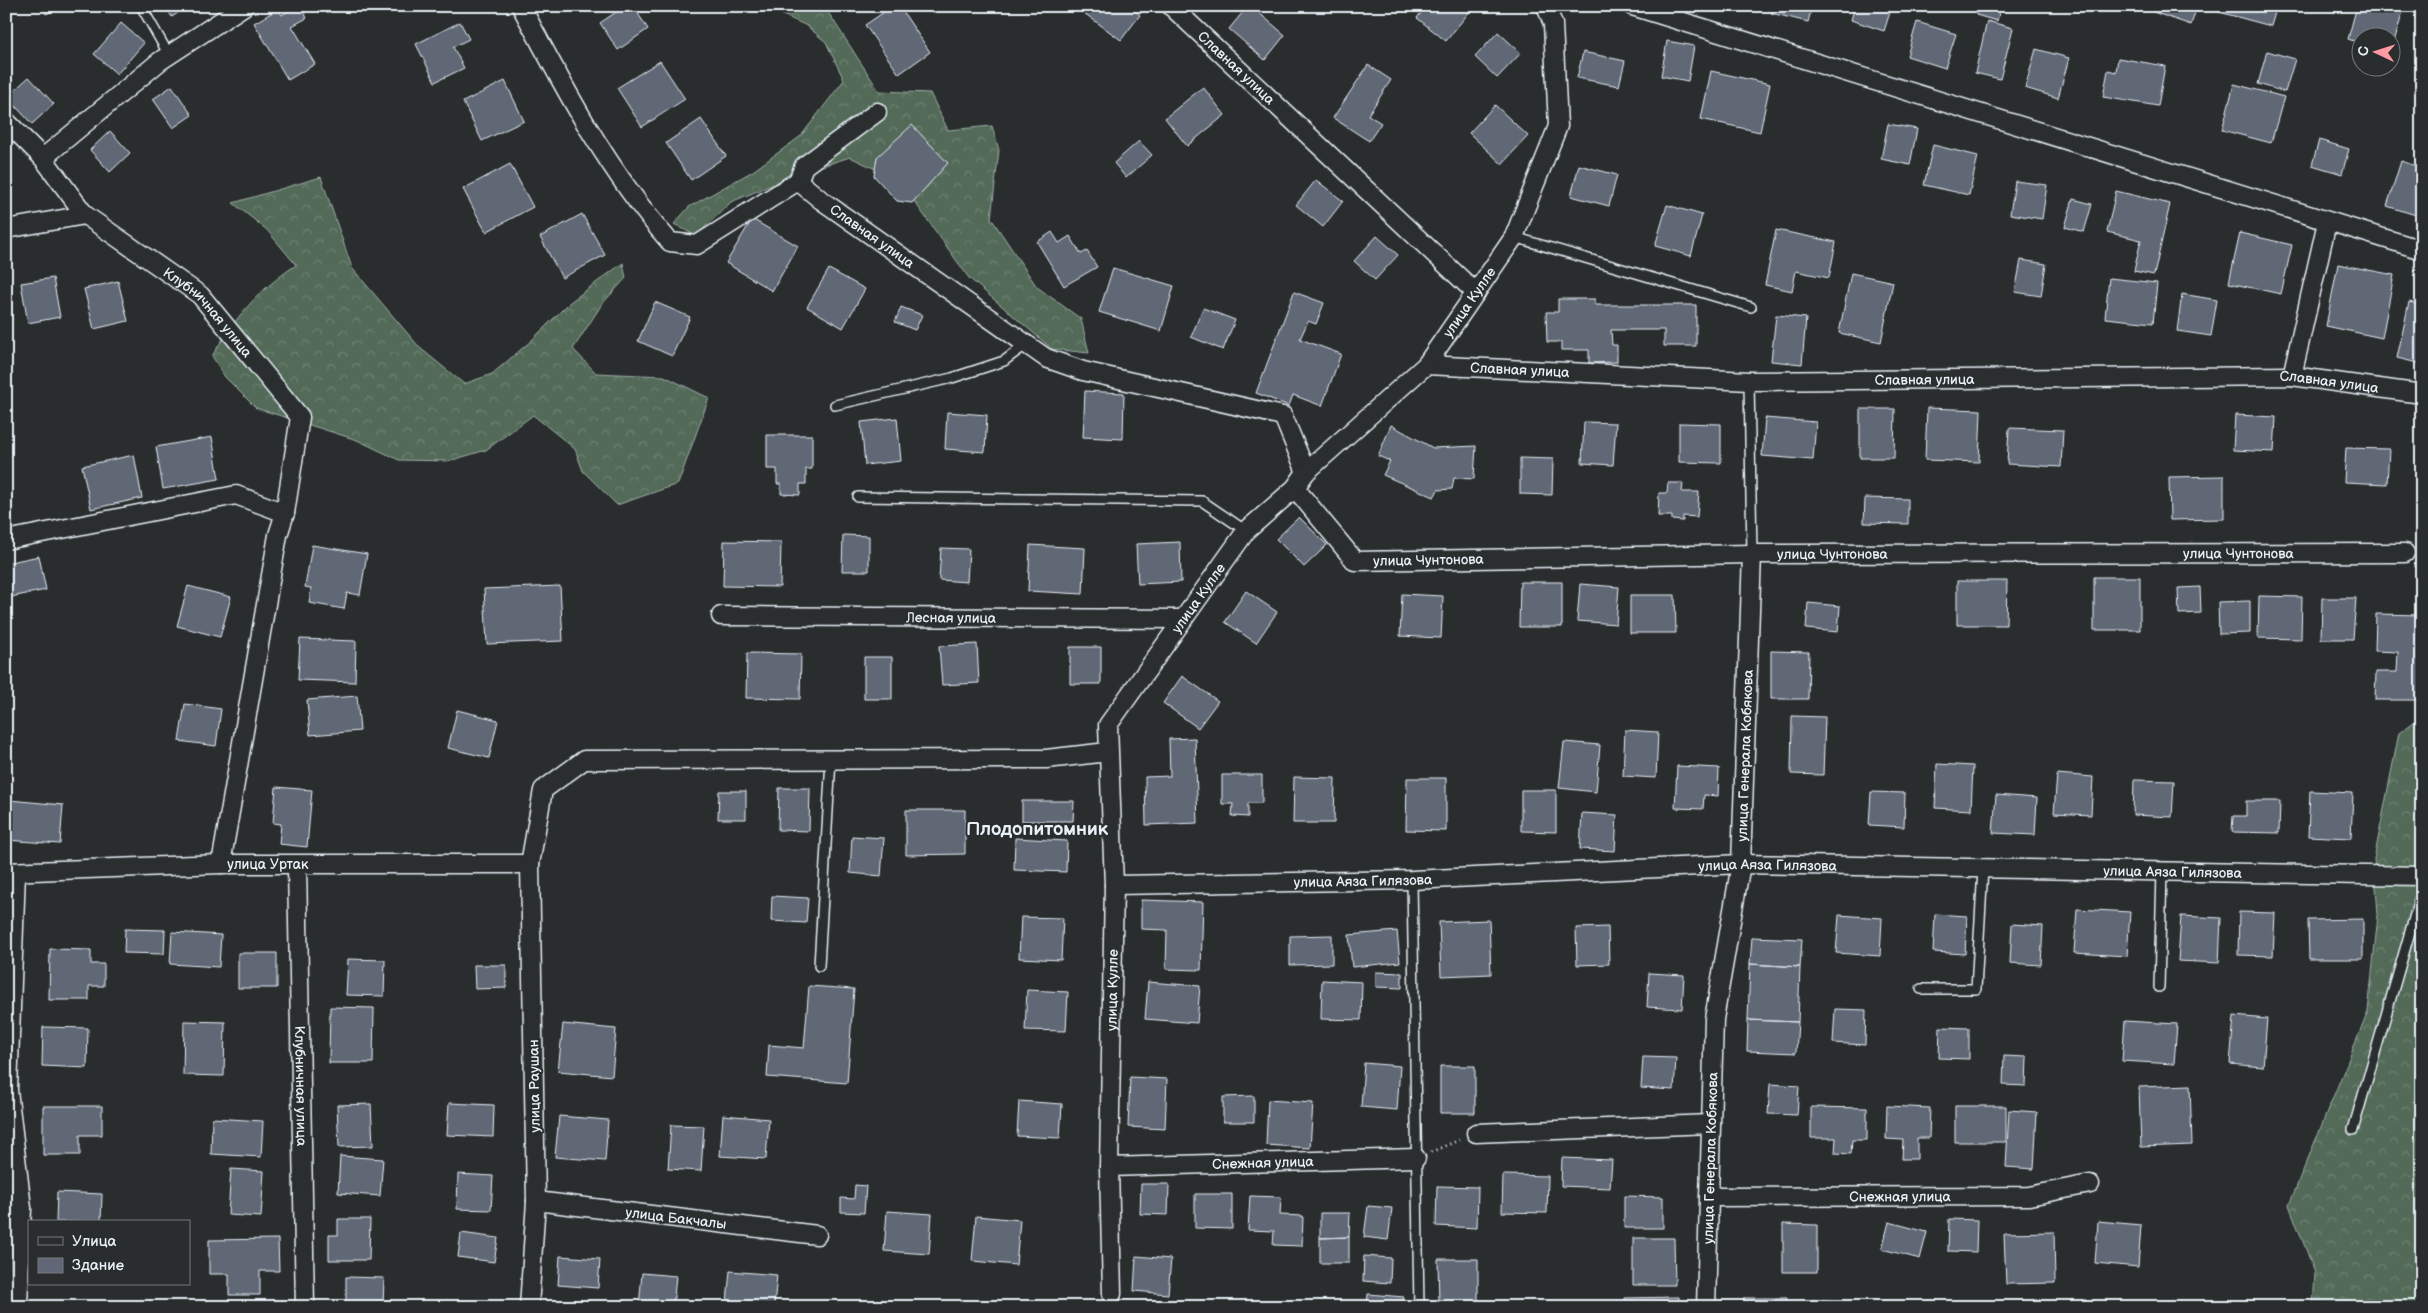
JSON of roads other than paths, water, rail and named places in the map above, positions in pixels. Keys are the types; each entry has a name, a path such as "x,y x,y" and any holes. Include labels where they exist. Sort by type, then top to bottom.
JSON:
{"street":[{"path":"42,158 169,55 244,6"},
{"path":"521,6 569,97 646,215 670,242 696,245 798,181 804,166 877,112"},
{"name":"Славная улица","path":"1171,6 1476,293"},
{"name":"улица Кулле","path":"1112,1294 1109,1167 1114,885 1108,725 1246,531 1295,488 1306,472 1426,365 1514,237 1558,126 1553,24 1546,6"},
{"path":"1632,6 2422,250"},
{"name":"Клубничная улица","path":"6,121 42,158 85,215 200,296 300,417 285,513 278,535 271,572 221,864"},
{"name":"Славная улица","path":"798,181 821,200 1028,343 1046,358 1083,371 1283,416 1306,472"},
{"path":"6,229 85,215"},
{"path":"2292,376 2327,222"},
{"name":"Славная улица","path":"1426,365 1749,382 2292,376 2422,394"},
{"name":"улица Чунтонова","path":"1295,488 1355,561 1752,554 2405,553"},
{"path":"6,540 236,495 285,513"},
{"name":"улица Генерала Кобякова","path":"1706,1307 1714,1019 1741,864 1752,554"},
{"name":"Лесная улица","path":"721,616 1182,619"},
{"name":"улица Раушан","path":"529,1307 536,1202 530,864 543,790 584,760 1046,759 1108,752"},
{"name":"улица Уртак","path":"11,872 221,864 530,864"},
{"name":"улица Аяза Гилязова","path":"1114,885 1412,880 1741,864 2422,876"},
{"name":"Клубничная улица","path":"297,865 305,1307"},
{"path":"11,872 8,1090 22,1208 18,1307"},
{"path":"1476,1133 1711,1124"},
{"name":"Снежная улица","path":"1109,1167 1416,1158"},
{"name":"Снежная улица","path":"1709,1197 2029,1196 2090,1184"},
{"name":"улица Бакчалы","path":"536,1202 817,1235"}],"lane":[{"path":"141,6 169,55"},
{"path":"1514,237 1751,307"},
{"path":"835,405 952,378 1004,361 1028,343"},
{"name":"улица Генерала Кобякова","path":"1749,382 1752,554"},
{"path":"858,498 1202,501 1246,531"},
{"path":"818,966 831,759"},
{"path":"1921,989 1976,989 1983,868"},
{"path":"2159,988 2162,871"},
{"path":"1412,880 1419,1307"},
{"path":"2352,1130 2422,890"}],"district":[{"name":"Плодопитомник","path":"1037,828"}]}
